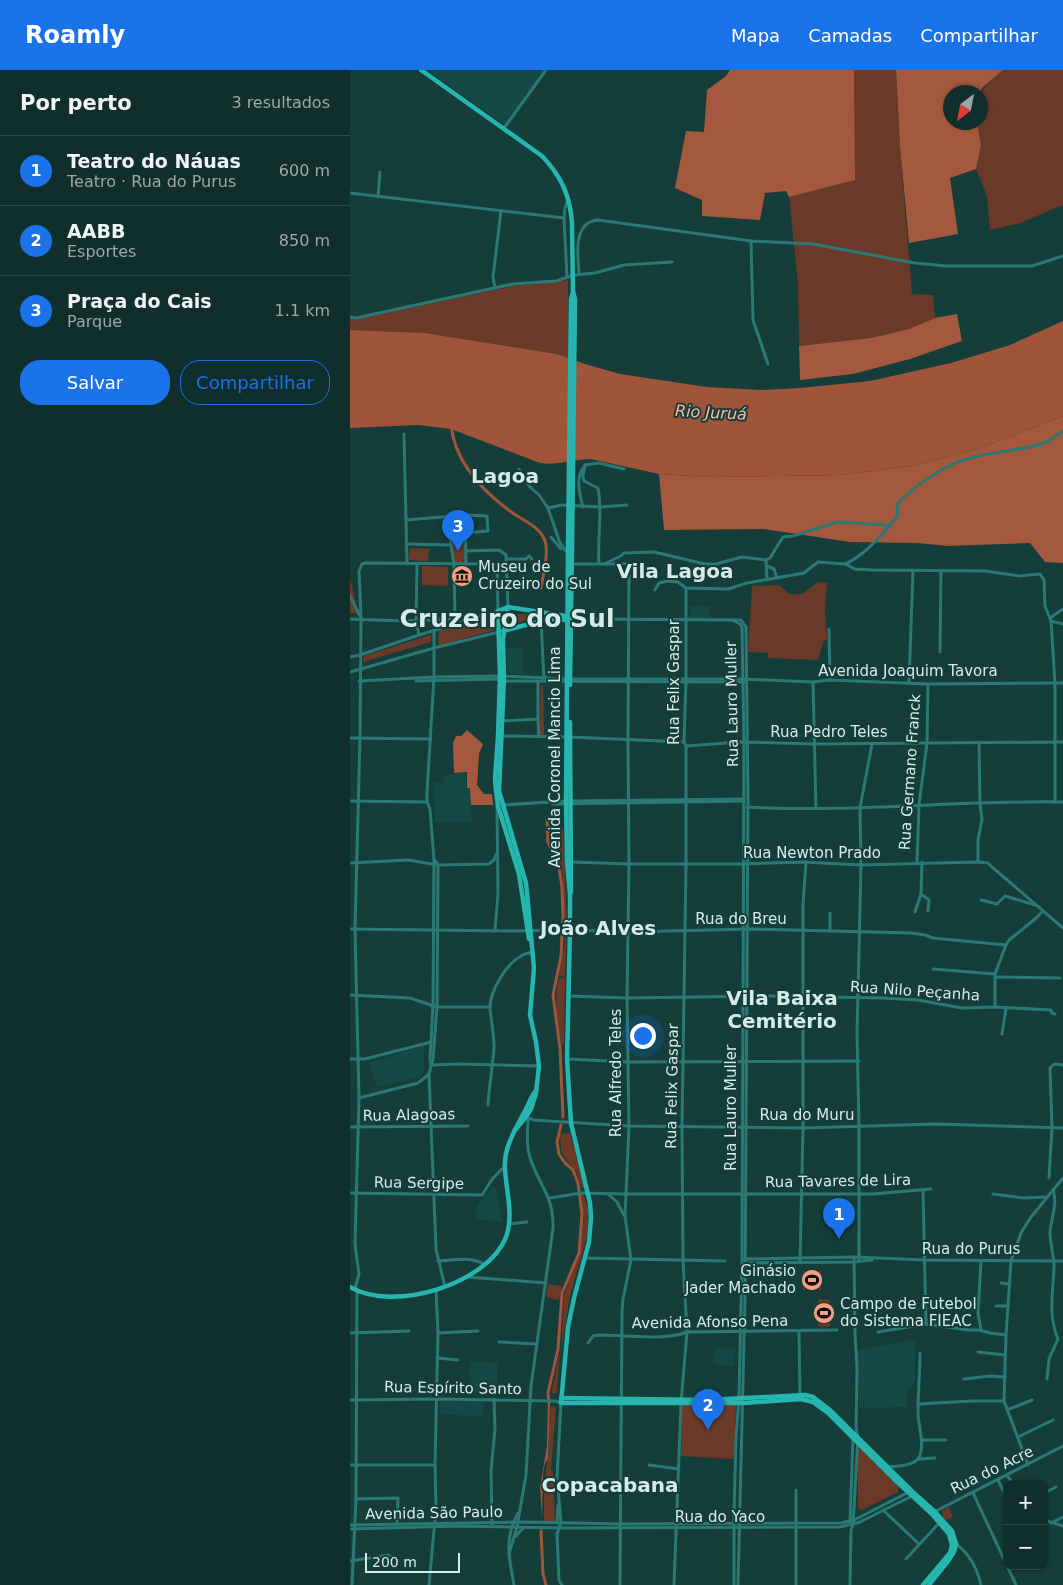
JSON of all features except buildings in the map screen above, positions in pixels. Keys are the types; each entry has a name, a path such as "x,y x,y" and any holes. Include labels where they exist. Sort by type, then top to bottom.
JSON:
{"main road":[{"name":"Avenida Coronel Mancio Lima","path":"421,70 542,156 559,177 569,198 572,223 573,291 575,299 569,551 571,618 568,737 570,930 567,1059 571,1123 582,1193 590,1203 591,1227 570,1319 559,1401"},
{"path":"502,631 508,607"},
{"path":"354,1290 380,1296 398,1297 421,1295 445,1287 484,1264 502,1246 508,1231 504,1167 506,1154 515,1130 526,1116 536,1090 539,1066 530,1014 534,968 526,883 499,806 503,639 498,610 508,607 571,618"},
{"path":"539,612 534,617 540,620"},
{"path":"539,612 543,614 540,620"},
{"path":"502,631 540,620 571,618"},
{"path":"500,736 502,679"},
{"path":"800,1397 817,1405 855,1434 885,1468"},
{"name":"Rua Espírito Santo","path":"559,1401 741,1401 800,1397"},
{"path":"855,1434 857,1443 952,1531 956,1544 954,1552 929,1585"},
{"path":"923,1585 946,1558 951,1549 952,1545 948,1534 941,1522"}],"street":[{"path":"504,128 546,70"},
{"path":"378,197 380,172"},
{"path":"350,194 564,218"},
{"path":"567,277 564,218 569,198"},
{"path":"495,288 493,277 500,211"},
{"path":"579,274 578,245 580,233 592,221 751,240 813,244 916,263 946,266 1032,266 1063,256"},
{"path":"751,240 753,320 768,364"},
{"path":"350,317 356,318 495,288 556,281 579,274 594,273 624,265 672,262"},
{"path":"845,564 859,556 888,526 898,515 897,505 899,502 919,484 954,464 980,456 1042,444 1063,431"},
{"path":"404,434 407,564"},
{"path":"583,507 578,479 585,465 599,463 624,469"},
{"path":"585,465 584,481 598,488 600,507 599,564"},
{"path":"520,469 529,486 539,495 548,508 558,539 569,551"},
{"path":"548,508 562,505 583,507 627,505"},
{"path":"406,520 485,515 488,518 488,531 465,533"},
{"path":"465,516 466,564"},
{"path":"450,517 454,565 455,619"},
{"path":"570,564 606,564 624,553 646,551 705,564 716,564 742,557 764,560 770,558 783,537 793,536 837,522 888,526"},
{"path":"551,536 562,550 569,551"},
{"path":"406,544 451,545"},
{"path":"466,551 499,550 506,555 508,559 508,607"},
{"path":"508,559 526,559 529,556 532,559"},
{"path":"764,560 767,566 767,580"},
{"path":"655,590 659,583 668,581 678,582 686,588 728,589 747,583 804,573 818,562 845,564 855,568 985,571 1019,576 1040,574 1044,580 1045,606 1050,620 1055,683 1054,802"},
{"path":"350,657 360,655 418,634 498,610 498,566 494,564 365,563 362,564 359,571 361,618 360,655 360,738 356,929 359,1098 355,1244 359,1274 354,1290 356,1333 356,1499 351,1561 352,1585"},
{"path":"417,564 416,621 418,634"},
{"name":"Rua Alfredo Teles","path":"606,564 629,565 627,998 629,1126 625,1216 631,1260 623,1298 621,1335 620,1585"},
{"path":"767,566 774,568 777,578"},
{"path":"909,682 913,570"},
{"path":"940,652 941,571"},
{"name":"Rua Felix Gaspar","path":"674,1585 681,1401 686,1332 682,1260 682,1126 686,864 686,588"},
{"path":"350,596 361,618"},
{"path":"1050,620 1063,609"},
{"path":"350,620 361,618 416,621 455,619 489,613"},
{"path":"571,618 686,620"},
{"path":"540,620 544,680"},
{"name":"Rua Lauro Muller","path":"686,620 741,620 746,627 743,1332 738,1585"},
{"path":"1050,620 1063,624"},
{"path":"829,629 830,680"},
{"path":"434,630 434,679 427,802 430,808 434,862 435,930"},
{"path":"350,672 502,631"},
{"name":"Avenida Joaquim Tavora","path":"360,681 434,679 569,681 686,679 813,682 830,680 928,684 1063,683"},
{"path":"538,680 539,737"},
{"path":"813,682 816,808"},
{"name":"Rua Germano Franck","path":"917,862 919,805 927,743 928,684"},
{"path":"502,721 538,719"},
{"name":"Rua Pedro Teles","path":"500,736 568,737 685,744 746,742 815,744 1063,742"},
{"path":"350,738 431,739"},
{"path":"978,862 978,840 982,819 979,742"},
{"path":"850,1585 860,1194 857,1034 861,865 860,808 872,744"},
{"path":"495,931 498,893 497,848 499,806 543,803 746,800"},
{"path":"350,801 427,802"},
{"path":"746,807 774,809 860,808 1063,802"},
{"path":"350,863 400,860 434,862 438,865 489,864 494,860 497,848"},
{"name":"Rua Newton Prado","path":"569,862 629,864 806,862 861,865 917,862 978,862 992,867 1063,928"},
{"path":"800,1260 803,1128 803,905 806,862"},
{"name":"Rua Germano Franck","path":"916,912 920,894 922,862"},
{"path":"438,865 434,962 435,1006 432,1042 434,1059 429,1074 438,1261 445,1287"},
{"path":"920,894 929,900 928,911"},
{"path":"981,900 997,904 1005,896 1038,906"},
{"path":"995,1007 995,976 1006,946 1009,940 1042,911"},
{"path":"830,913 830,931"},
{"name":"Rua do Breu","path":"350,929 628,932 685,930 860,931 912,933 933,938 1006,946"},
{"path":"488,1105 491,1065 494,1052 494,1028 490,1007 496,984 520,957 532,950"},
{"path":"934,969 995,976 1060,978"},
{"path":"350,996 410,998 435,1006 490,1007"},
{"name":"Rua Nilo Peçanha","path":"569,996 627,998 859,997 918,1000 962,1008 995,1007 1052,1010 1052,1013 1055,1014"},
{"path":"1002,1034 1006,1008"},
{"path":"350,1059 357,1060 432,1042"},
{"path":"567,1059 629,1062 859,1061"},
{"path":"1049,1178 1052,1126 1050,1068 1054,1064 1063,1065"},
{"path":"431,1065 539,1066"},
{"path":"359,1098 418,1083 429,1074"},
{"path":"510,1554 518,1525 528,1459 531,1386 554,1217 550,1198 528,1152 526,1116"},
{"name":"Rua do Muru","path":"526,1116 571,1123 629,1126 803,1128 936,1124 1052,1126 1063,1128"},
{"name":"Rua Alagoas","path":"350,1127 468,1126"},
{"name":"Rua Sergipe","path":"350,1193 482,1195 493,1178 504,1167"},
{"path":"1028,1465 1004,1401 1011,1261 1024,1228 1034,1212 1063,1178"},
{"path":"923,1190 926,1324"},
{"name":"Rua Tavares de Lira","path":"550,1198 582,1193 883,1194 931,1190"},
{"path":"1047,1379 1049,1359 1058,1338 1052,1324 1051,1314 1054,1261 1050,1246 1055,1200 1053,1190"},
{"path":"606,1193 615,1200 625,1216"},
{"path":"993,1194 1023,1198 1046,1197"},
{"path":"509,1224 527,1222"},
{"name":"Rua do Purus","path":"800,1260 854,1257 858,1260"},
{"path":"585,1258 725,1261"},
{"path":"438,1261 468,1259 484,1264"},
{"name":"Rua do Purus","path":"743,1261 880,1259 1063,1261"},
{"path":"981,1261 978,1314 981,1330"},
{"path":"464,1277 546,1283"},
{"path":"1001,1283 1010,1284"},
{"path":"429,1585 435,1526 438,1333 436,1290"},
{"path":"996,1306 1008,1306"},
{"path":"878,1332 926,1324 981,1330 990,1334 1006,1335"},
{"name":"Avenida Afonso Pena","path":"588,1343 596,1335 666,1336 686,1332 837,1330"},
{"path":"438,1333 478,1331"},
{"path":"799,1331 800,1397"},
{"path":"350,1333 409,1332"},
{"path":"499,1342 537,1344"},
{"path":"978,1352 1005,1355"},
{"path":"918,1459 921,1440 918,1419 920,1353"},
{"path":"437,1358 458,1360"},
{"path":"964,1379 990,1376 1004,1377"},
{"path":"492,1526 494,1399"},
{"name":"Rua Espírito Santo","path":"350,1400 494,1399 559,1401"},
{"path":"1007,1410 1032,1400"},
{"name":"Avenida Coronel Mancio Lima","path":"559,1401 557,1464 559,1523 557,1534 559,1580 562,1585"},
{"name":"Rua Lauro Muller","path":"734,1585 736,1437 741,1401"},
{"path":"918,1404 1004,1401"},
{"path":"1018,1437 1053,1420"},
{"path":"921,1440 946,1440"},
{"path":"854,1458 857,1443"},
{"name":"Rua do Acre","path":"933,1513 1063,1446"},
{"path":"885,1468 909,1464 918,1459 935,1458"},
{"path":"350,1465 435,1465"},
{"path":"648,1465 679,1469"},
{"path":"1007,1476 1010,1480"},
{"path":"998,1480 1003,1491"},
{"path":"1048,1491 1056,1487"},
{"path":"796,1490 796,1585"},
{"name":"Rua do Yaco","path":"851,1524 880,1507 912,1493"},
{"name":"Rua do Yaco","path":"518,1525 524,1527 558,1528 677,1526 740,1528 851,1524 883,1511 912,1493"},
{"path":"973,1493 983,1518 1016,1585"},
{"path":"356,1499 398,1498 395,1526"},
{"path":"880,1507 919,1544"},
{"path":"520,1512 521,1519 527,1522"},
{"path":"514,1585 510,1554 510,1535 511,1528 520,1512"},
{"path":"1050,1523 1063,1517"},
{"name":"Rua do Yaco","path":"518,1525 527,1522 620,1526"},
{"path":"906,1559 941,1522"},
{"name":"Rua do Yaco","path":"677,1526 735,1523 797,1525"},
{"path":"1050,1523 1063,1526"},
{"name":"Avenida São Paulo","path":"350,1525 355,1527"},
{"name":"Avenida São Paulo","path":"350,1529 355,1527 465,1525 511,1528 518,1525"},
{"name":"Avenida São Paulo","path":"492,1526 518,1525"},
{"path":"514,1539 524,1527"},
{"path":"504,1528 510,1535"},
{"path":"956,1544 970,1557 981,1585"},
{"path":"351,1561 390,1555"}],"shaded area":[{"path":"427,70 548,70 508,127"},
{"path":"730,70 854,70 855,180 789,197 786,191 765,193 760,220 702,216 702,200 675,188 686,131 704,132 707,90 726,76"},
{"path":"854,70 896,70 912,294 933,295 935,318 909,329 871,338 799,346 798,283 789,197 854,180"},
{"path":"896,70 1003,70 985,85 943,85 943,130 978,130 981,145 976,169 950,178 958,234 909,243 900,146"},
{"path":"1003,70 1063,70 1063,205 1020,223 990,230 987,196 976,169 981,145 978,130 988,130 988,85 986,85"},
{"path":"568,280 568,358 557,354 425,333 350,330 350,317 357,319 513,286"},
{"path":"957,314 962,341 910,359 853,374 800,380 799,346 871,338 909,329 935,318"},
{"path":"1063,416 1063,563 1045,562 1030,543 948,546 917,543 850,542 764,529 664,530 659,474 711,477 842,475 913,466 983,447"},
{"path":"452,518 463,518 465,562 453,562"},
{"path":"410,548 429,549 428,561 409,560"},
{"path":"422,566 448,567 448,586 422,585"},
{"path":"350,578 358,613 350,613"},
{"path":"818,582 827,583 825,609 827,640 824,640 818,660 768,658 768,653 748,652 752,586 779,585 789,594 802,594"},
{"path":"690,606 710,606 710,618 690,618"},
{"path":"512,614 527,614 528,619 514,625 510,621"},
{"path":"495,615 495,630 438,644 439,631"},
{"path":"431,635 431,642 363,662 364,656"},
{"path":"507,648 522,648 523,674 507,673"},
{"path":"541,685 543,685 544,735 537,736 537,724 540,720"},
{"path":"467,730 483,744 479,754 477,785 484,794 492,794 493,805 471,805 470,788 467,788 467,772 454,773 453,743 456,736 461,736"},
{"path":"466,773 466,788 470,788 472,823 435,822 433,781 444,783 444,775"},
{"path":"551,829 563,829 567,923 565,977 559,976 565,942 563,875 553,843"},
{"path":"559,978 565,978 564,1045 562,1045 557,1011 556,995"},
{"path":"424,1045 424,1072 421,1077 377,1087 369,1063"},
{"path":"570,1133 585,1188 582,1188 576,1171 567,1161 561,1150 560,1134"},
{"path":"492,1186 497,1189 502,1222 475,1219 478,1204"},
{"path":"583,1193 588,1208 586,1240 570,1296 559,1363 557,1393 552,1394 561,1348 564,1296 580,1249 584,1218 581,1194"},
{"name":"Ginásio Jader Machado","path":"803,1271 821,1271 821,1290 803,1290"},
{"path":"548,1284 562,1286 559,1300 546,1297"},
{"name":"Campo de Futebol do Sistema FIEAC","path":"818,1299 830,1300 830,1327 818,1326"},
{"path":"915,1339 915,1381 907,1392 907,1407 859,1408 858,1350"},
{"path":"735,1348 734,1366 713,1364 714,1349"},
{"path":"470,1361 497,1363 497,1393 470,1393"},
{"path":"440,1401 484,1401 483,1417 440,1414"},
{"path":"682,1403 736,1403 734,1459 681,1456"},
{"path":"551,1406 556,1408 551,1470 553,1471 555,1522 544,1522 544,1486 549,1450"},
{"path":"860,1447 899,1487 898,1492 862,1510 858,1508 858,1450"},
{"path":"949,1507 953,1517 946,1520 943,1517 942,1511"}],"water":[{"name":"Rio Juruá","path":"1063,321 1063,416 983,447 913,466 842,475 711,477 659,474 591,459 553,464 540,463 451,429 419,425 350,428 350,330 425,333 557,354 620,374 707,387 761,390 870,381 951,363 1010,345"},
{"path":"548,1403 550,1403 548,1459 545,1463 543,1474 542,1518 540,1487 547,1446"}],"waterway":[{"path":"451,425 458,452 472,476 492,496 538,530 544,539 546,555 541,588"},
{"path":"547,818 548,842 559,867 562,887 561,956 553,995 560,1048 563,1117"},
{"path":"549,1403 548,1393 558,1349 562,1293 579,1253 582,1214 578,1183 573,1170 559,1154 557,1142 561,1125"},
{"path":"541,1531 543,1574 546,1585"}],"place":[{"name":"Praça do Cais","path":"458,551"},
{"name":"Museu de Cruzeiro do Sul","path":"462,576"},
{"name":"Teatro do Náuas","path":"839,1239"},
{"name":"Ginásio Jader Machado","path":"812,1280"},
{"name":"Campo de Futebol do Sistema FIEAC","path":"824,1313"},
{"name":"AABB","path":"708,1430"}],"district":[{"name":"Lagoa","path":"505,476"},
{"name":"Vila Lagoa","path":"675,571"},
{"name":"Cruzeiro do Sul","path":"507,618"},
{"name":"João Alves","path":"598,928"},
{"name":"Vila Baixa Cemitério","path":"782,1010"},
{"name":"Copacabana","path":"610,1485"}]}
